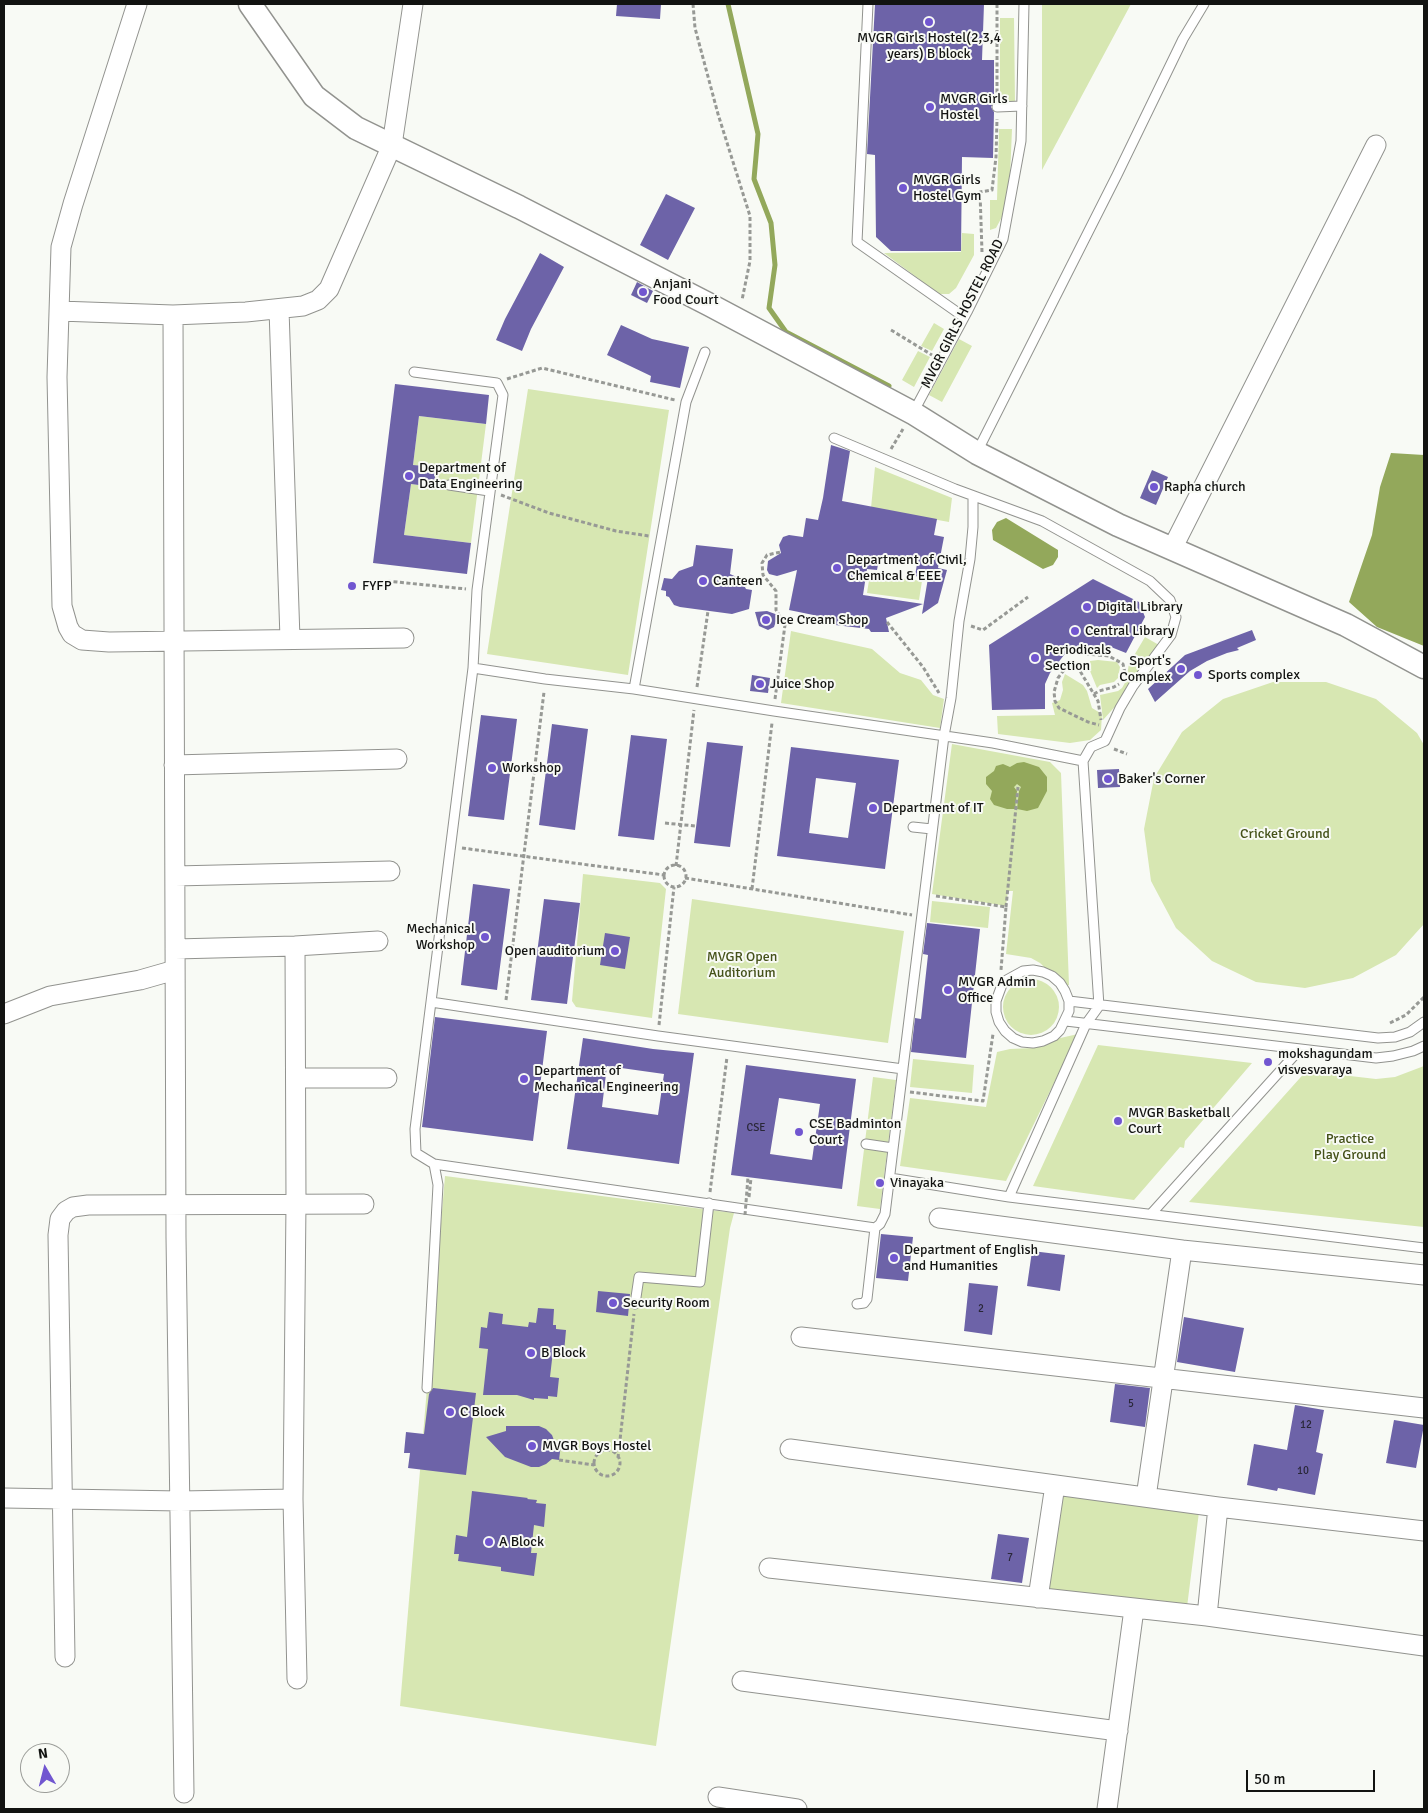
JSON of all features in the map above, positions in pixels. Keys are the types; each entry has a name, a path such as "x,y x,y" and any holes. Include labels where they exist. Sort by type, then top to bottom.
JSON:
{"street":[{"path":"137,4 73,204 62,247 57,387 62,606 64,618 72,634 82,640 174,641 404,638"},
{"path":"250,4 314,96 356,128 519,207 738,320 913,414 977,453 1118,525 1346,625 1424,667"},
{"path":"60,311 173,315 246,312 303,306 318,300 329,289 392,145 413,4"},
{"path":"1172,549 1376,145"},
{"path":"279,308 290,639"},
{"path":"173,315 176,1203 184,1793"},
{"path":"174,765 396,759"},
{"path":"175,876 390,871"},
{"path":"175,949 296,946 378,941"},
{"path":"296,946 293,1500 297,1680"},
{"path":"4,1014 50,996 140,980 175,970"},
{"path":"296,1078 387,1078"},
{"path":"64,1658 58,1342 58,1235 60,1219 66,1211 74,1207 88,1205 176,1203 364,1204"},
{"path":"939,1218 1182,1250 1424,1275"},
{"path":"1146,1496 1182,1250"},
{"path":"802,1337 1424,1408"},
{"path":"790,1449 1218,1507 1424,1531"},
{"path":"1038,1598 1055,1485"},
{"path":"4,1498 180,1501 293,1500"},
{"path":"1207,1616 1218,1507"},
{"path":"769,1568 1207,1616 1424,1646"},
{"path":"1107,1809 1134,1609"},
{"path":"742,1681 1118,1731"},
{"path":"718,1797 797,1809"}],"lane":[{"path":"868,4 857,242 964,317"},
{"name":"MVGR GIRLS HOSTEL ROAD","path":"913,414 1003,239 1021,141 1024,4"},
{"path":"977,453 1183,39 1204,4"},
{"path":"997,106 1022,106"},
{"path":"634,689 686,402 705,352"},
{"path":"414,372 497,382 503,395 477,590 473,668 452,847 415,1129 416,1153 434,1164 875,1228"},
{"path":"834,438 973,496 1042,521 1150,581 1170,600 1176,617 1171,635 1133,686 1104,741 1091,747 1082,761 1099,1006 1086,1024 1009,1197"},
{"path":"449,485 489,491"},
{"path":"857,1304 864,1303 867,1299 875,1228 880,1224 885,1214 932,829 951,698 958,621 970,560 973,496"},
{"path":"473,668 545,679 634,689 774,712 993,743 1082,761"},
{"path":"913,827 932,829"},
{"path":"1023,971 1043,972 1056,979 1066,991 1068,1001 1066,1021 1054,1036 1043,1041 1033,1043 1022,1042 1013,1038 999,1022 996,1012 999,990 1003,982 1023,971"},
{"path":"1068,1001 1378,1038 1395,1037 1410,1032 1424,1022"},
{"path":"431,1002 658,1036 903,1069"},
{"path":"1066,1021 1376,1058 1393,1056 1424,1046"},
{"path":"1151,1214 1300,1049"},
{"path":"866,1144 893,1148"},
{"path":"427,1388 438,1185 434,1164"},
{"path":"890,1178 1009,1197 1424,1248"},
{"path":"635,1304 639,1277 700,1282 708,1203"}],"path":[{"path":"693,4 695,28 718,114 750,216 750,261 738,320"},
{"path":"984,278 980,192 992,190 996,158 997,4"},
{"path":"891,330 941,360"},
{"path":"497,382 542,368 686,402"},
{"path":"886,460 913,414"},
{"path":"489,491 550,513 616,531 661,538"},
{"path":"752,889 785,625 776,610 776,591 763,575 762,563 767,555 781,552"},
{"path":"387,581 477,590"},
{"path":"958,621 983,630 1028,597"},
{"path":"676,866 708,611"},
{"path":"886,622 923,668 938,692 951,698"},
{"path":"1085,654 1109,656 1123,664 1126,673 1120,683 1114,687 1094,694"},
{"path":"1064,670 1058,678 1054,692 1055,701 1059,708 1088,722 1102,725 1098,701 1077,666"},
{"path":"504,1014 545,679"},
{"path":"999,990 1018,787"},
{"path":"665,823 695,826"},
{"path":"452,847 664,875"},
{"path":"676,866 684,872 685,878 680,886 674,887 667,884 664,875 670,867 676,866"},
{"path":"685,878 921,916"},
{"path":"658,1036 674,887"},
{"path":"924,894 1006,907"},
{"path":"1386,1026 1406,1015 1424,997"},
{"path":"900,1091 983,1101 996,1012"},
{"path":"708,1203 728,1044"},
{"path":"745,1215 748,1177"},
{"path":"618,1458 613,1452 605,1450 598,1454 594,1465 602,1474 610,1475 617,1470 635,1304"},
{"path":"559,1460 594,1465"}],"green space":[{"path":"1042,4 1131,4 1042,170"},
{"path":"1000,18 1014,18 1015,102 1000,102"},
{"path":"999,129 1012,129 1010,177 1003,215 996,228 990,230 990,200 997,200"},
{"path":"962,233 974,234 974,255 956,288 949,294 939,294 884,253 961,252"},
{"path":"934,323 944,329 932,351 921,346"},
{"path":"959,339 972,346 942,402 929,395"},
{"path":"918,351 930,357 914,387 902,380"},
{"path":"528,389 669,410 628,675 487,654"},
{"path":"419,416 486,424 471,543 404,535 411,484 434,487 436,468 413,465"},
{"path":"875,467 952,498 949,522 871,508"},
{"path":"870,574 922,581 919,600 867,593"},
{"path":"791,631 872,649 900,673 921,680 933,695 944,699 940,728 781,703"},
{"path":"1145,637 1159,645 1129,691 1103,720 1100,695 1118,691 1122,688 1126,681 1129,664"},
{"path":"1090,661 1117,662 1120,667 1118,678 1114,682 1100,685 1097,688 1090,671"},
{"path":"1065,674 1083,685 1087,691 1092,708 1102,714 1101,730 1090,740 1070,743 998,734 997,716 1055,715 1052,703 1060,700"},
{"name":"Cricket Ground","path":"1273,682 1326,682 1376,699 1417,733 1424,745 1424,924 1396,955 1353,978 1305,988 1256,982 1212,961 1176,928 1151,881 1144,829 1154,778 1182,732 1223,699"},
{"path":"952,744 1050,762 1061,773 1069,985 1064,986 1040,963 1031,958 1006,954 1013,891 1008,891 1006,906 932,894"},
{"path":"583,874 660,883 666,889 652,1018 576,1007 572,1001"},
{"name":"MVGR Open Auditorium","path":"692,899 904,931 888,1043 678,1014"},
{"path":"932,901 990,907 988,928 930,922"},
{"path":"1025,979 1037,979 1047,983 1055,991 1059,1007 1055,1023 1047,1031 1037,1035 1025,1035 1015,1031 1007,1023 1003,1013 1003,1001 1007,991 1015,983"},
{"path":"1078,1034 1006,1181 900,1166 910,1098 986,1107 997,1052 1010,1049 1033,1048 1056,1039"},
{"path":"1098,1045 1252,1063 1185,1141 1184,1148 1180,1147 1134,1200 1033,1186"},
{"path":"913,1059 974,1065 972,1093 910,1087"},
{"name":"Practice Play Ground","path":"1424,1066 1424,1227 1189,1202 1308,1069 1376,1079 1395,1077"},
{"path":"873,1077 896,1080 880,1209 857,1206"},
{"path":"445,1176 734,1213 730,1228 656,1746 400,1706"},
{"path":"1060,1495 1199,1512 1187,1607 1048,1590"}],"shaded area":[{"path":"1391,453 1424,455 1424,646 1377,627 1349,602 1372,535 1380,487"},
{"path":"1006,518 1058,550 1058,557 1053,565 1043,569 993,540 992,530 997,522"},
{"path":"1024,762 1039,767 1047,777 1047,791 1038,808 1027,811 1017,809 1021,787 1017,784 1014,787 1017,791 1015,809 994,805 990,799 992,791 986,784 986,777 994,771 996,766 1003,764 1010,767"}],"building":[{"path":"617,4 661,4 660,19 616,16"},
{"path":"875,4 984,4 982,60 994,60 994,102 991,107 994,112 993,158 962,157 961,251 891,251 876,237 875,155 867,154"},
{"path":"666,194 695,208 668,260 640,245"},
{"path":"540,253 564,267 531,329 522,351 496,340"},
{"name":"Anjani Food Court","path":"637,282 653,291 647,303 631,295"},
{"path":"621,325 652,339 689,347 680,388 650,382 651,376 607,355"},
{"name":"Department of Data Engineering","path":"395,384 489,395 486,424 419,416 413,465 436,467 434,487 411,484 404,535 471,543 467,574 373,563"},
{"name":"Department of Civil, Chemical & EEE","path":"831,445 850,451 842,501 937,519 934,535 944,537 938,568 947,570 938,603 922,614 928,578 915,576 917,564 879,559 877,570 867,569 863,595 923,604 886,618 889,632 871,632 869,629 827,624 828,618 789,610 797,570 777,576 769,574 767,570 768,561 781,553 779,545 783,537 789,535 803,537 806,518 818,520"},
{"name":"Rapha church","path":"1152,470 1168,477 1156,505 1140,498"},
{"name":"Canteen","path":"696,545 733,549 730,574 741,579 746,589 752,590 749,609 732,614 680,607 674,605 669,597 666,596 666,591 661,590 664,578 672,579 679,571 693,566"},
{"name":"Central Library","path":"1093,579 1139,602 1145,617 1126,653 1111,647 1097,645 1073,650 1064,655 1050,673 1045,684 1045,709 992,710 989,645"},
{"path":"767,611 778,615 774,627 768,630 759,626 755,612"},
{"name":"Sport's Complex","path":"1252,630 1256,640 1237,648 1239,650 1207,661 1190,671 1155,702 1148,689 1185,655"},
{"name":"Juice Shop","path":"752,675 770,678 768,693 750,691"},
{"name":"Workshop","path":"481,715 517,719 504,820 468,816"},
{"path":"552,724 588,729 575,830 539,825"},
{"path":"631,735 667,739 654,840 618,836"},
{"path":"707,742 743,746 730,847 694,843"},
{"name":"Department of IT","path":"791,747 899,760 885,869 777,856","holes":["816,778 856,783 848,838 809,833"]},
{"name":"Baker's Corner","path":"1119,769 1120,787 1098,788 1097,770"},
{"name":"Mechanical Workshop","path":"473,884 510,889 497,990 461,985"},
{"path":"544,899 580,903 567,1004 531,1000"},
{"name":"MVGR Admin Office","path":"927,923 980,929 966,1058 911,1052 915,1018 921,1019 928,955 923,954"},
{"name":"Open auditorium","path":"605,933 630,937 625,969 600,965"},
{"name":"Department of Mechanical Engineering","path":"435,1017 547,1031 533,1141 422,1127"},
{"path":"583,1038 653,1049 694,1053 679,1164 567,1149","holes":["607,1066 664,1074 658,1115 602,1107"]},
{"path":"746,1065 856,1079 842,1189 731,1175","holes":["779,1098 820,1104 812,1160 770,1154"]},
{"name":"Department of English and Humanities","path":"881,1234 913,1237 908,1281 876,1278"},
{"path":"1032,1251 1065,1255 1060,1291 1027,1286"},
{"path":"969,1283 998,1286 992,1335 964,1331"},
{"name":"Security Room","path":"598,1291 630,1294 628,1316 596,1312"},
{"name":"B Block","path":"538,1308 554,1309 553,1325 556,1325 556,1329 566,1330 564,1352 553,1351 550,1377 559,1378 557,1397 548,1396 548,1399 534,1398 534,1400 517,1395 483,1395 488,1349 479,1348 481,1327 487,1328 489,1312 503,1314 502,1324 528,1327 529,1322 536,1323"},
{"path":"1184,1317 1244,1328 1235,1372 1177,1362"},
{"path":"1115,1384 1150,1388 1145,1427 1110,1422"},
{"name":"C Block","path":"433,1388 476,1393 466,1475 408,1468 410,1453 404,1453 406,1432 424,1434 429,1394"},
{"path":"1295,1405 1324,1410 1316,1452 1323,1454 1315,1495 1278,1488 1277,1491 1247,1485 1254,1444 1287,1450"},
{"path":"1394,1420 1424,1425 1416,1468 1386,1463"},
{"path":"506,1426 539,1426 546,1429 552,1435 555,1443 561,1444 559,1460 552,1459 539,1467 531,1467 505,1457 486,1437 506,1431"},
{"name":"A Block","path":"472,1491 528,1498 537,1500 536,1503 546,1504 544,1527 534,1525 531,1553 537,1553 534,1576 501,1571 501,1567 458,1561 459,1554 454,1554 456,1535 467,1537"},
{"path":"998,1534 1029,1538 1022,1583 991,1579"}],"waterway":[{"path":"728,4 758,134 754,179 771,223 775,265 769,308 786,332 889,386"}],"place":[{"name":"MVGR Girls Hostel(2,3,4 years) B block","path":"929,22"},
{"name":"MVGR Girls Hostel","path":"930,107"},
{"name":"MVGR Girls Hostel Gym","path":"903,188"},
{"name":"Anjani Food Court","path":"643,292"},
{"name":"Department of Data Engineering","path":"409,476"},
{"name":"Rapha church","path":"1154,487"},
{"name":"Department of Civil, Chemical & EEE","path":"837,568"},
{"name":"Canteen","path":"703,581"},
{"name":"FYFP","path":"352,586"},
{"name":"Digital Library","path":"1087,607"},
{"name":"Ice Cream Shop","path":"766,620"},
{"name":"Central Library","path":"1075,631"},
{"name":"Periodicals Section","path":"1035,658"},
{"name":"Sport's Complex","path":"1181,669"},
{"name":"Sports complex","path":"1198,675"},
{"name":"Juice Shop","path":"760,684"},
{"name":"Workshop","path":"492,768"},
{"name":"Baker's Corner","path":"1108,779"},
{"name":"Department of IT","path":"873,808"},
{"name":"Mechanical Workshop","path":"485,937"},
{"name":"Open auditorium","path":"615,951"},
{"name":"MVGR Admin Office","path":"948,990"},
{"name":"mokshagundam visvesvaraya","path":"1268,1062"},
{"name":"Department of Mechanical Engineering","path":"524,1079"},
{"name":"MVGR Basketball Court","path":"1118,1121"},
{"name":"CSE Badminton Court","path":"799,1132"},
{"name":"Vinayaka","path":"880,1183"},
{"name":"Department of English and Humanities","path":"894,1258"},
{"name":"Security Room","path":"613,1303"},
{"name":"B Block","path":"531,1353"},
{"name":"C Block","path":"450,1412"},
{"name":"MVGR Boys Hostel","path":"532,1446"},
{"name":"A Block","path":"489,1542"}]}
